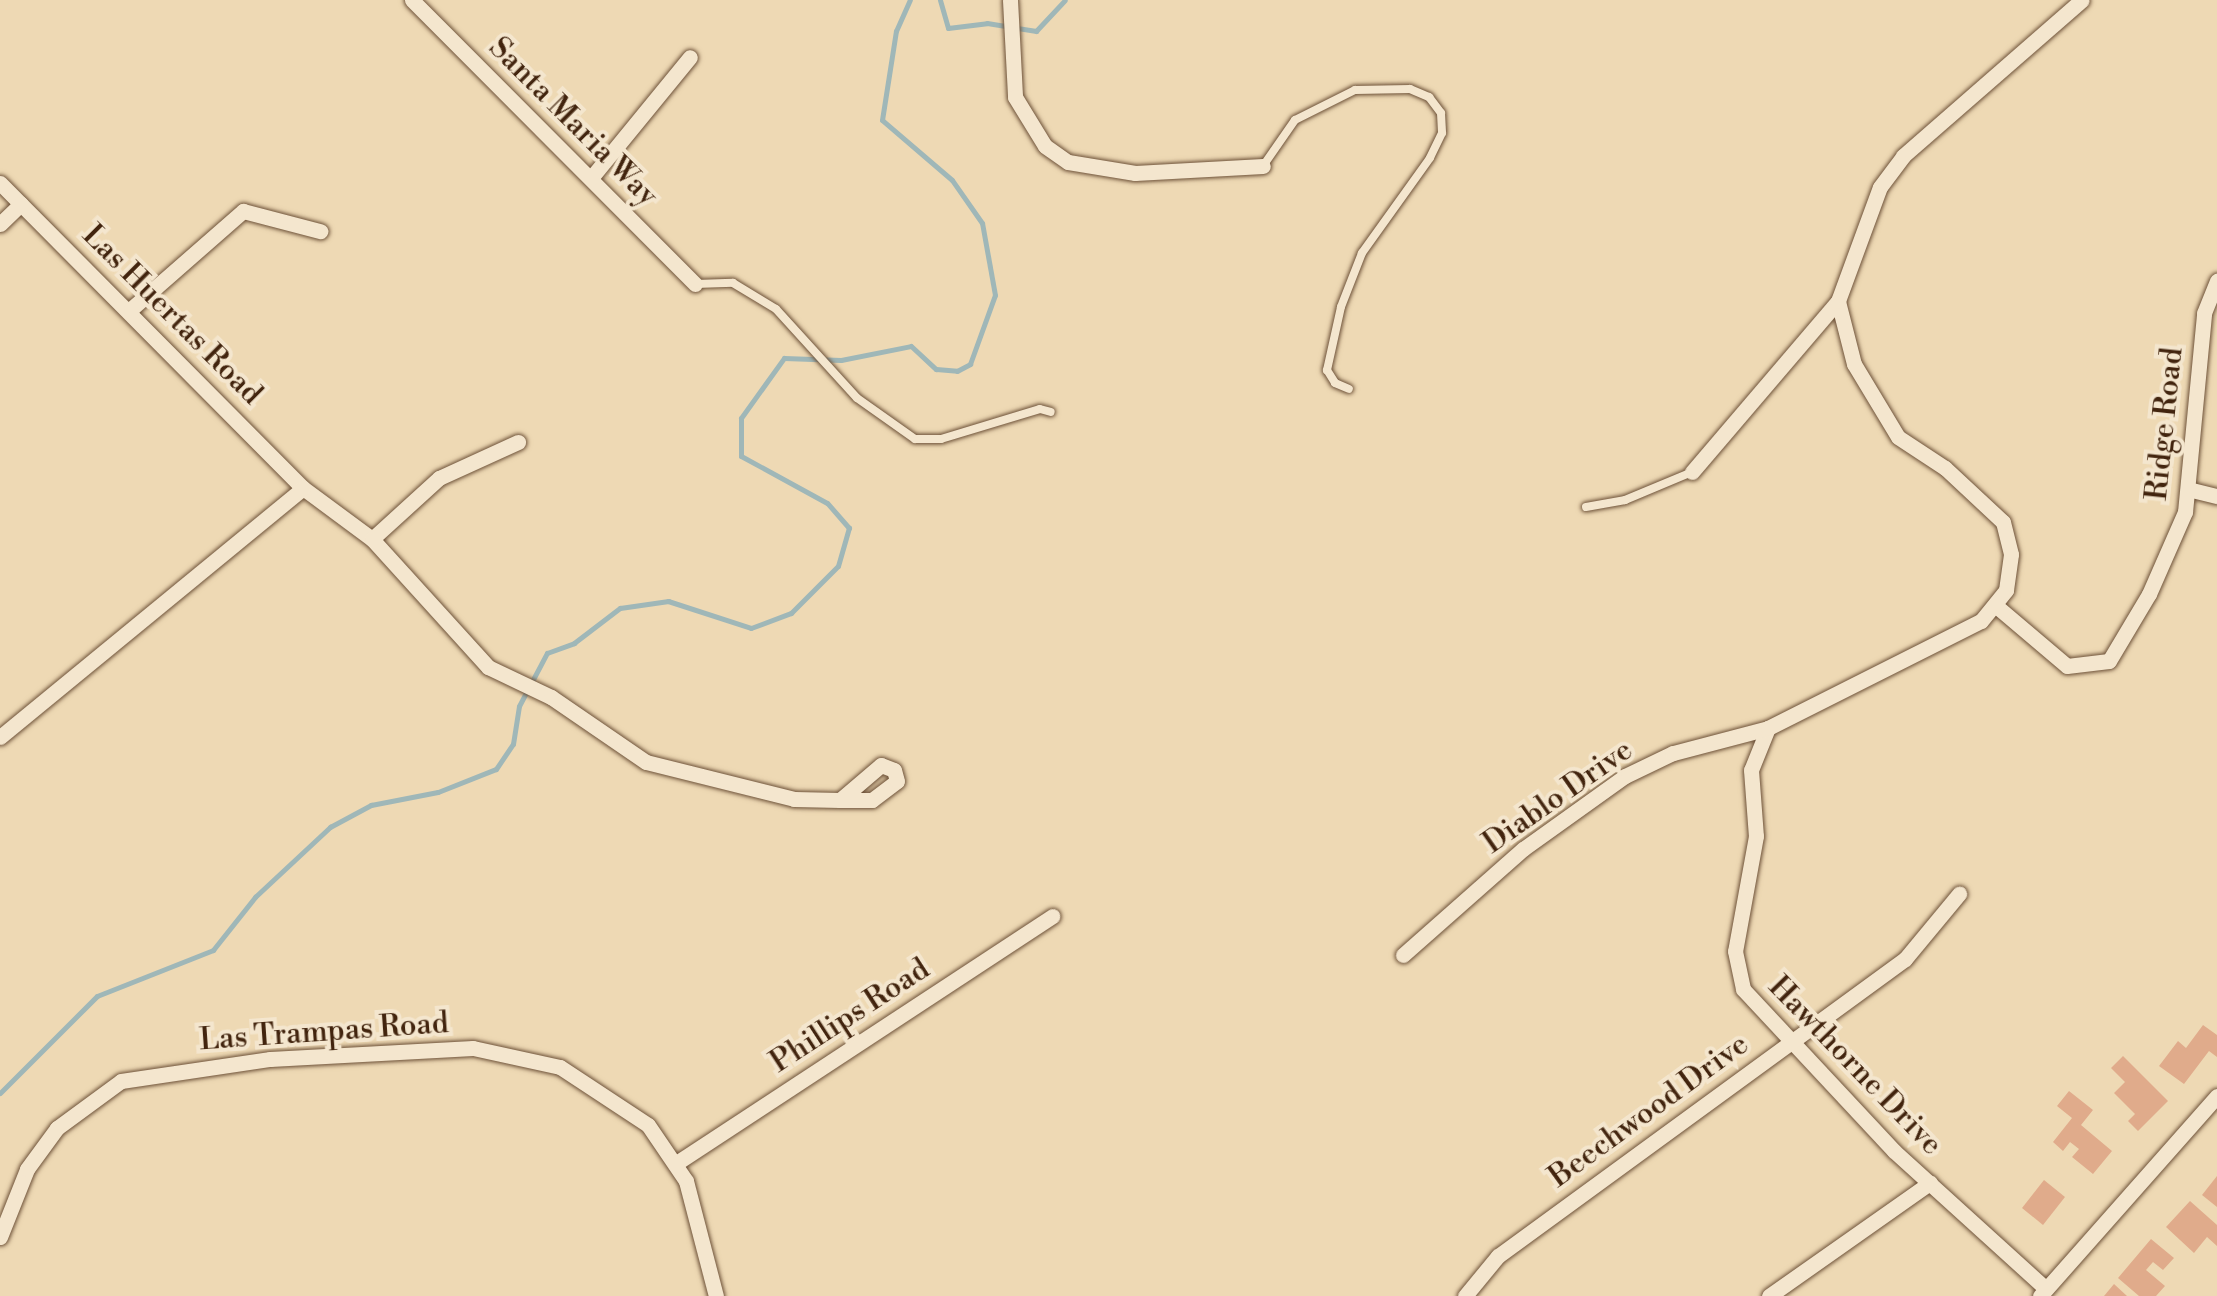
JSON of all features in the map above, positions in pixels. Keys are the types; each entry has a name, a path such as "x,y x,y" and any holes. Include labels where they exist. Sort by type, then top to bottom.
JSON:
{"street":[{"name":"Santa Maria Way","path":"412,0 694,284"},
{"path":"1692,472 1838,301 1880,187 1904,156 2082,0"},
{"path":"1010,1 1014,97 1028,124 1068,162 1135,174 1263,166"},
{"path":"592,178 690,57"},
{"name":"Las Huertas Road","path":"0,182 131,308 303,488 372,539 488,667 551,697 646,762 794,799 840,800"},
{"path":"0,224 21,204"},
{"path":"131,308 243,211 320,231"},
{"name":"Ridge Road","path":"1995,605 2067,666 2109,661 2174,544 2188,489 2204,313 2217,281"},
{"path":"1768,728 1981,621 1995,605 2010,576 2002,522 1946,468 1898,437 1854,364 1838,301"},
{"path":"372,539 440,478 518,442"},
{"path":"0,737 303,488"},
{"path":"2188,489 2217,496"},
{"name":"Diablo Drive","path":"1403,955 1522,850 1626,776 1673,753 1768,728"},
{"name":"Hawthorne Drive","path":"1768,728 1751,770 1756,836 1737,932 1737,974 1791,1041 2043,1292"},
{"name":"Beechwood Drive","path":"1465,1296 1498,1256 1904,959 1959,894"},
{"name":"Phillips Road","path":"678,1162 1052,916"},
{"name":"Las Trampas Road","path":"0,1237 27,1169 58,1128 121,1082 270,1060 424,1046 517,1053 560,1067 614,1097 678,1162 716,1296"},
{"path":"2043,1292 2217,1096"},
{"path":"1769,1296 1930,1183"}],"lane":[{"path":"1263,166 1295,120 1355,90 1410,89 1428,97 1441,113 1442,134 1430,158 1362,253 1341,307 1328,370 1349,389"},
{"path":"694,284 734,283 794,327 857,398 915,439 941,439 1040,408 1051,412"},
{"path":"1586,507 1624,500 1692,472"}],"building":[{"path":"2203,1025 2217,1035 2217,1057 2209,1051 2184,1084 2159,1066 2178,1041 2186,1048"},
{"path":"2123,1056 2168,1101 2138,1131 2128,1121 2135,1114 2114,1093 2125,1082 2111,1068"},
{"path":"2069,1091 2093,1110 2081,1125 2112,1151 2093,1174 2072,1157 2079,1149 2070,1142 2063,1151 2053,1142 2072,1118 2057,1106"},
{"path":"2217,1176 2217,1207 2202,1195"},
{"path":"2044,1180 2065,1197 2043,1225 2022,1208"},
{"path":"2190,1201 2217,1225 2217,1246 2207,1237 2194,1253 2166,1227"},
{"path":"2151,1239 2174,1258 2163,1270 2153,1262 2146,1270 2165,1286 2156,1296 2139,1296 2118,1278"},
{"path":"2114,1284 2127,1296 2104,1296"}],"waterway":[{"path":"0,1093 97,996 213,950 255,897 330,827 371,805 438,792 496,769 513,744 519,706 547,653 574,643 620,608 668,601 751,628 791,613 838,566 849,528 827,503 741,456 741,418 784,358 841,360 911,346 936,369 957,371 970,364 995,295 982,223 952,180 882,120 896,31 910,0"},
{"path":"940,0 948,28 987,23 1036,31 1065,0"}]}
